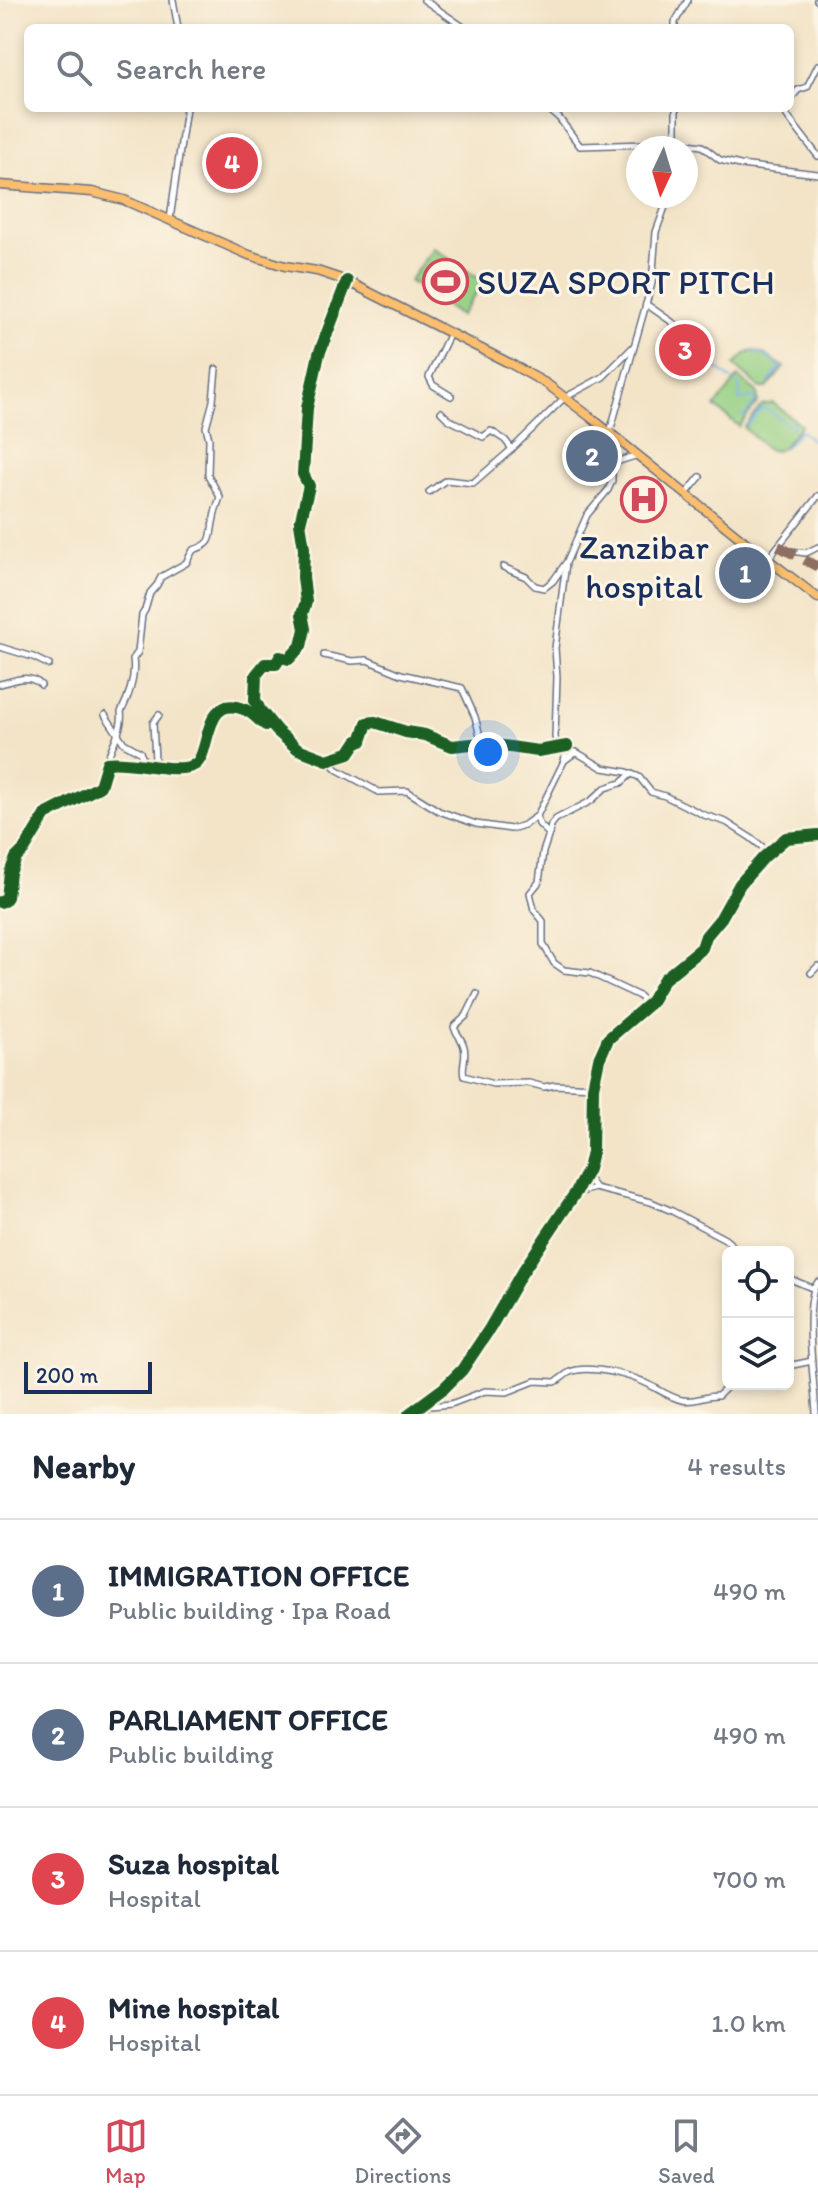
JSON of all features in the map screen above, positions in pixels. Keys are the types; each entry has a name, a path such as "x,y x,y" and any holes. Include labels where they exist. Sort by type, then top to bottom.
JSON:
{"main road":[{"path":"0,185 107,194 257,258 347,281 450,333 533,375 818,598"}],"street":[{"path":"173,0 177,24"},
{"path":"424,0 459,24"},
{"path":"675,24 688,0"},
{"path":"794,95 807,87 818,65"},
{"path":"170,219 185,112"},
{"path":"552,112 580,146 626,146"},
{"path":"676,112 676,136"},
{"path":"786,112 818,156"},
{"path":"698,146 720,160 740,165 818,174"},
{"path":"610,433 652,283 656,232 665,208"},
{"path":"277,731 255,700 256,675 265,664 276,664 280,657 292,657 302,642 305,629 302,614 306,602 300,523 309,486 303,474 307,408 319,354 347,281"},
{"path":"646,304 695,338"},
{"path":"450,333 429,377 433,385 451,396"},
{"path":"429,492 446,480 473,483 564,398 603,377 634,346"},
{"path":"107,761 123,718 121,712 131,690 133,659 138,652 142,615 150,593 161,577 186,563 193,550 206,545 212,536 220,497 208,475 209,439 206,427 213,401 216,369"},
{"path":"441,412 448,419 483,437 491,431 512,449"},
{"path":"503,567 526,577 535,586 544,588 553,581 566,563 587,515 608,490 612,469 624,444"},
{"path":"616,462 639,455"},
{"path":"686,494 700,477"},
{"path":"768,559 818,496"},
{"path":"791,551 806,553 818,547"},
{"path":"566,563 555,648 555,737 557,747 567,746"},
{"path":"0,647 49,665"},
{"path":"324,655 352,661 367,660 401,674 462,688 473,709 482,743"},
{"path":"0,684 20,679 37,681 41,685"},
{"path":"0,902 7,897 10,873 16,858 45,815 100,786 109,762 167,768 195,765 200,760 216,715 226,708 245,709 298,749 327,760 338,770 379,792 407,791 439,811 476,824 511,829 537,816 564,761 567,746"},
{"path":"105,715 124,743 140,752 145,764"},
{"path":"154,765 153,723 159,715"},
{"path":"327,760 349,753 357,741 361,741 367,723 375,722 388,728 425,735 452,746 482,743 538,751 567,746"},
{"path":"564,761 576,752 603,768 642,779 651,792 726,822 765,849 778,845"},
{"path":"631,774 621,783 605,788 591,801 556,819 551,825 543,852 539,882 530,893 534,910 543,921 543,944 554,963 564,970 590,973 639,996 646,1007"},
{"path":"537,816 539,824 549,834"},
{"path":"420,1407 462,1370 585,1174 592,1152 593,1087 599,1059 608,1039 650,1003 664,979 702,948 706,936 721,918 740,884 764,857 786,838 818,835"},
{"path":"811,973 818,966"},
{"path":"477,994 466,1016 454,1027 465,1048 464,1076 493,1084 593,1087"},
{"path":"585,1174 595,1188"},
{"path":"574,1194 595,1188 651,1202 733,1246"},
{"path":"794,1280 812,1288"},
{"path":"816,1414 812,1288 818,1282"},
{"path":"794,1365 812,1361"},
{"path":"409,1414 420,1407 451,1404 485,1391 507,1392 535,1381 555,1382 567,1373 582,1369 629,1377 684,1401 698,1401 708,1395 718,1396 724,1390"}],"green space":[{"name":"SUZA SPORT PITCH","path":"433,248 484,282 460,316 409,281"},
{"path":"753,351 784,367 767,388 760,388 734,365"},
{"path":"738,377 757,392 758,402 739,426 715,407"},
{"path":"773,403 801,425 776,451 767,449 744,428 762,405"}],"waterway":[{"path":"752,352 764,355 781,367 768,383"},
{"path":"706,360 732,380"},
{"path":"736,383 740,386 739,400 754,398 755,402 741,416"},
{"path":"748,425 762,409 767,409 792,428 794,424 791,421"},
{"path":"785,447 800,430 818,445"}],"marked path":[{"path":"778,546 818,567"}],"cycle path":[{"path":"347,281 319,354 307,408 303,474 309,486 300,523 304,548 306,602 302,614 305,629 301,646 289,659 280,657 276,664 265,664 256,675 255,700 277,731 298,749 327,760 349,753 357,741 361,741 367,723 375,722 425,735 452,746 482,743 538,751 567,746"},
{"path":"0,902 7,897 10,873 16,858 45,815 100,786 107,763 165,768 194,765 200,760 215,717 221,709 232,706 246,710 266,725"},
{"path":"409,1414 462,1370 576,1192 588,1169 592,1152 593,1087 599,1059 608,1039 650,1003 664,979 702,948 706,936 721,918 740,884 764,857 786,838 818,835"}],"place":[{"name":"Mine hospital","path":"232,163"},
{"name":"SUZA SPORT PITCH","path":"446,282"},
{"name":"Suza hospital","path":"685,350"},
{"name":"PARLIAMENT OFFICE","path":"592,456"},
{"name":"Zanzibar hospital","path":"644,499"},
{"name":"IMMIGRATION OFFICE","path":"745,573"}]}
